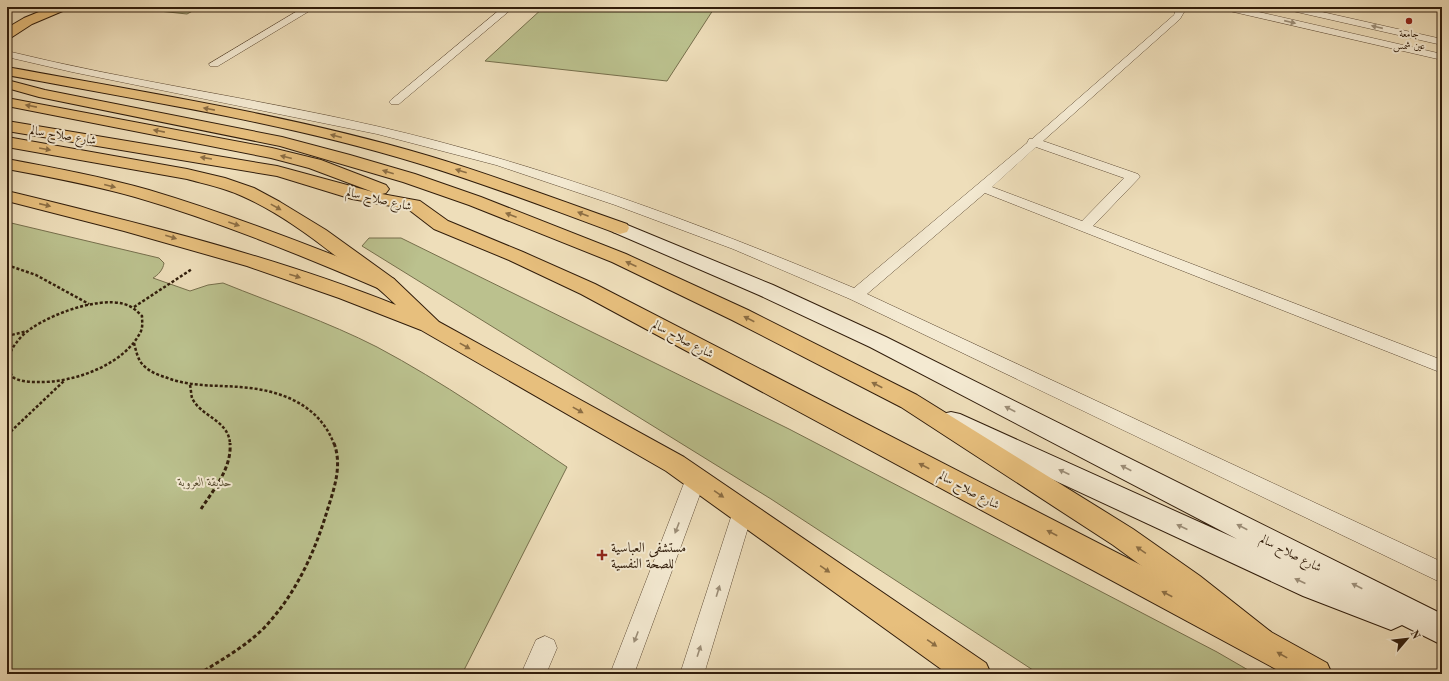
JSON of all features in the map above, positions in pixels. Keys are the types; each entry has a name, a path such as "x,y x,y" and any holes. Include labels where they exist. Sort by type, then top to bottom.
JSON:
{"highway":[{"path":"20,11 34,7"},
{"path":"7,34 28,21 61,7"},
{"path":"7,71 271,121 338,136 422,159 484,179 620,228"},
{"path":"7,84 38,93 282,142 408,178 509,214 587,245 698,294 909,401 1123,537 1190,586 1260,643"},
{"path":"7,102 272,153 334,171 389,192 414,205"},
{"name":"شارع صلاح سالم","path":"7,126 277,171 315,181 358,195 414,205 441,225 516,256 588,289 1260,643 1316,674"},
{"name":"شارع صلاح سالم","path":"7,142 187,174 226,184 248,192 274,206 319,234 387,284 431,327 675,464 975,674"},
{"path":"7,164 72,176 141,194 270,237 387,284"},
{"path":"7,196 155,233 217,251 336,289 431,327"}],"main road":[{"name":"شارع صلاح سالم","path":"620,228 766,290 878,342 1442,630"},
{"path":"909,401 1313,587 1380,613 1442,630"}],"lane":[{"path":"214,64 312,7"},
{"path":"395,102 509,7"},
{"path":"856,295 983,188 1033,142 1177,17 1182,11 1182,7"},
{"path":"1225,7 1244,9 1442,57"},
{"path":"1288,7 1442,42"},
{"path":"7,54 376,130 447,147 598,192 766,256 856,295 1442,573"},
{"path":"1033,142 1133,177 1084,227"},
{"path":"983,188 1442,367"},
{"path":"622,674 696,478"},
{"path":"692,674 743,511"},
{"path":"534,674 545,648"}],"path":[{"path":"134,307 217,251"},
{"path":"7,264 36,275 89,304"},
{"path":"7,361 7,356 15,344 28,331 47,319 67,310 89,304 107,302 122,303 134,307 142,316 142,328 134,343 105,365 85,374 65,380 44,383 26,382 12,376 7,368"},
{"path":"7,336 28,331"},
{"path":"134,343 138,357 148,370 166,379 190,385 242,387 265,390 285,396 303,404 322,420 334,440 338,465 332,493 316,544 307,566 284,604 263,629 240,648 199,674"},
{"path":"7,435 65,380"},
{"path":"190,385 190,393 193,401 205,412 223,424 231,442 230,456 226,470 201,509"}],"green space":[{"path":"143,7 200,7 187,14 140,9"},
{"path":"544,7 715,7 667,81 485,61"},
{"name":"حديقة العروبة","path":"7,222 159,258 164,263 163,268 153,278 190,291 208,285 223,283 340,329 402,360 473,404 567,467 462,674 7,674"},
{"path":"369,238 401,238 789,429 1217,652 1255,674 1039,674 771,499 362,246"}],"place":[{"name":"جامعة عين شمس","path":"1409,21"},
{"name":"مستشفى العباسية للصحة النفسية","path":"602,555"}]}
